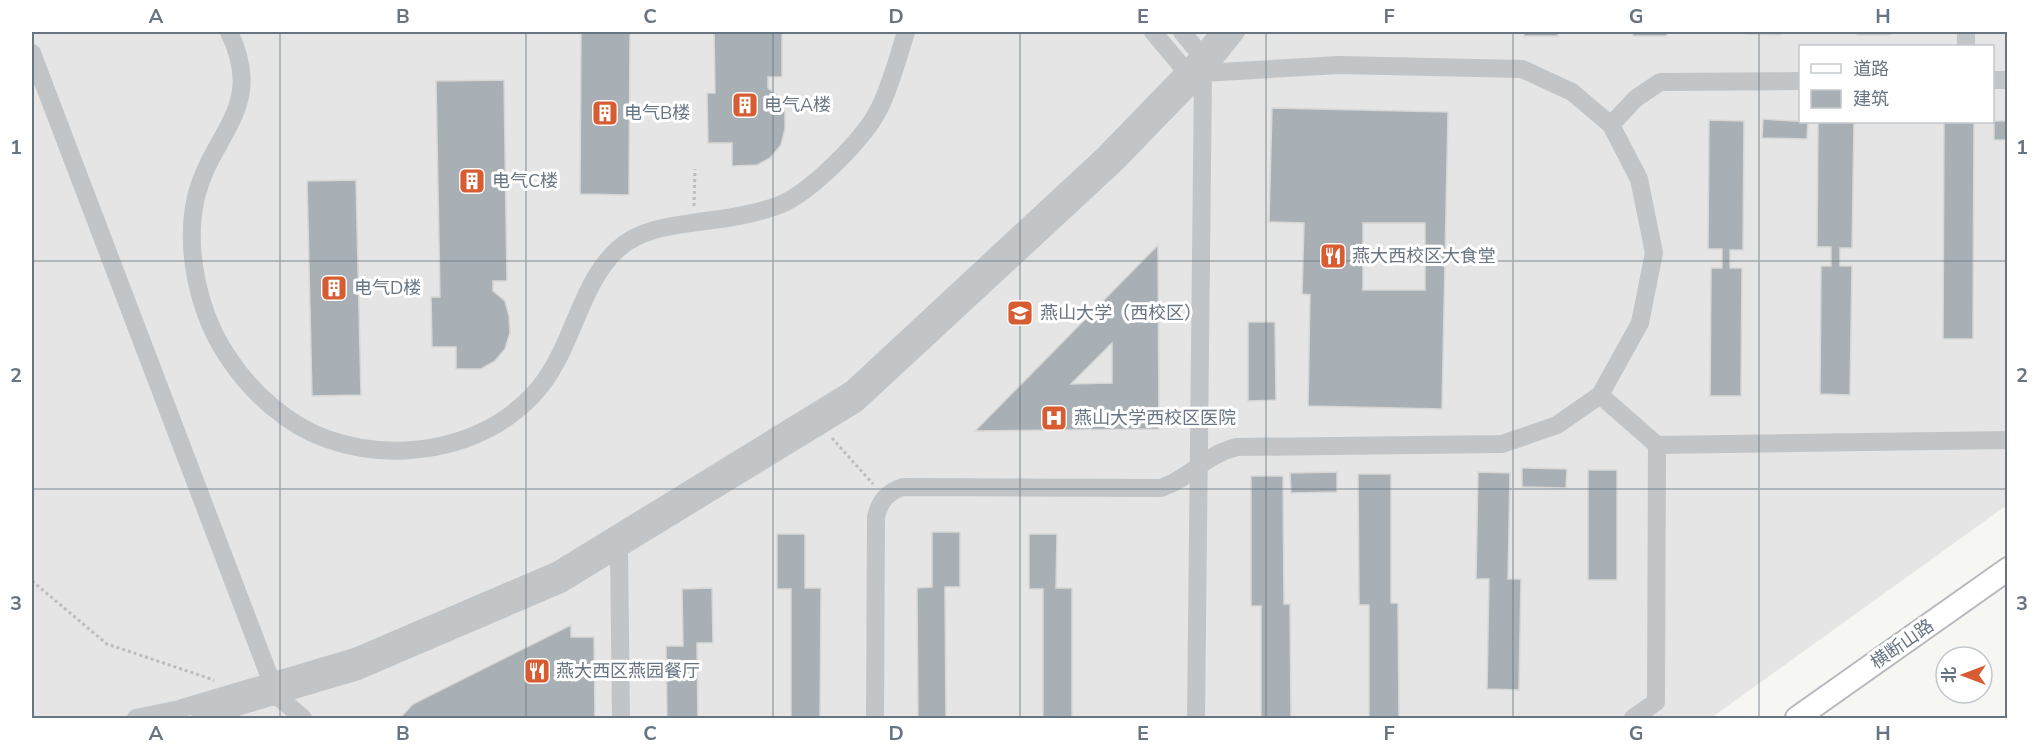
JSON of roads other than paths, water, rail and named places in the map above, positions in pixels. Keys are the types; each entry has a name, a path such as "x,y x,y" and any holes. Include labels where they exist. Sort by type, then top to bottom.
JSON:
{"main road":[{"name":"横断山路","path":"1797,718 2007,569"}],"street":[{"path":"229,32 234,43 242,79 237,111 196,196 193,240 197,283 211,326 230,361 256,392 286,418 325,439 366,449 410,450 449,446 492,427 532,396 566,347 592,282 618,248 658,228 722,219 786,202 837,164 878,111 906,32"},
{"path":"876,718 876,518 885,497 903,487 1161,488 1178,482 1217,452 1237,447 1502,444 1557,424 1600,395 1640,323 1654,253 1640,179 1611,125 1572,92 1522,69 1339,65 1197,66 1154,32"},
{"path":"1182,32 1197,66 1196,718"},
{"path":"200,718 270,687 355,657 615,544 858,403 1116,163 1197,66 1220,32"},
{"path":"615,544 851,390 1236,32"},
{"path":"32,53 270,687 303,718"},
{"path":"1611,125 1635,99 1660,82 1799,81"},
{"path":"1600,395 1657,445 2007,440"},
{"path":"1633,718 1656,702 1657,445"},
{"path":"615,544 621,718"},
{"path":"136,718 179,709 244,690 270,687"}],"place":[{"name":"电气A楼","path":"745,105"},
{"name":"电气B楼","path":"605,113"},
{"name":"电气C楼","path":"472,181"},
{"name":"燕大西校区大食堂","path":"1333,256"},
{"name":"电气D楼","path":"334,288"},
{"name":"燕山大学（西校区）","path":"1020,313"},
{"name":"燕山大学西校区医院","path":"1054,418"},
{"name":"燕大西区燕园餐厅","path":"537,671"}]}
